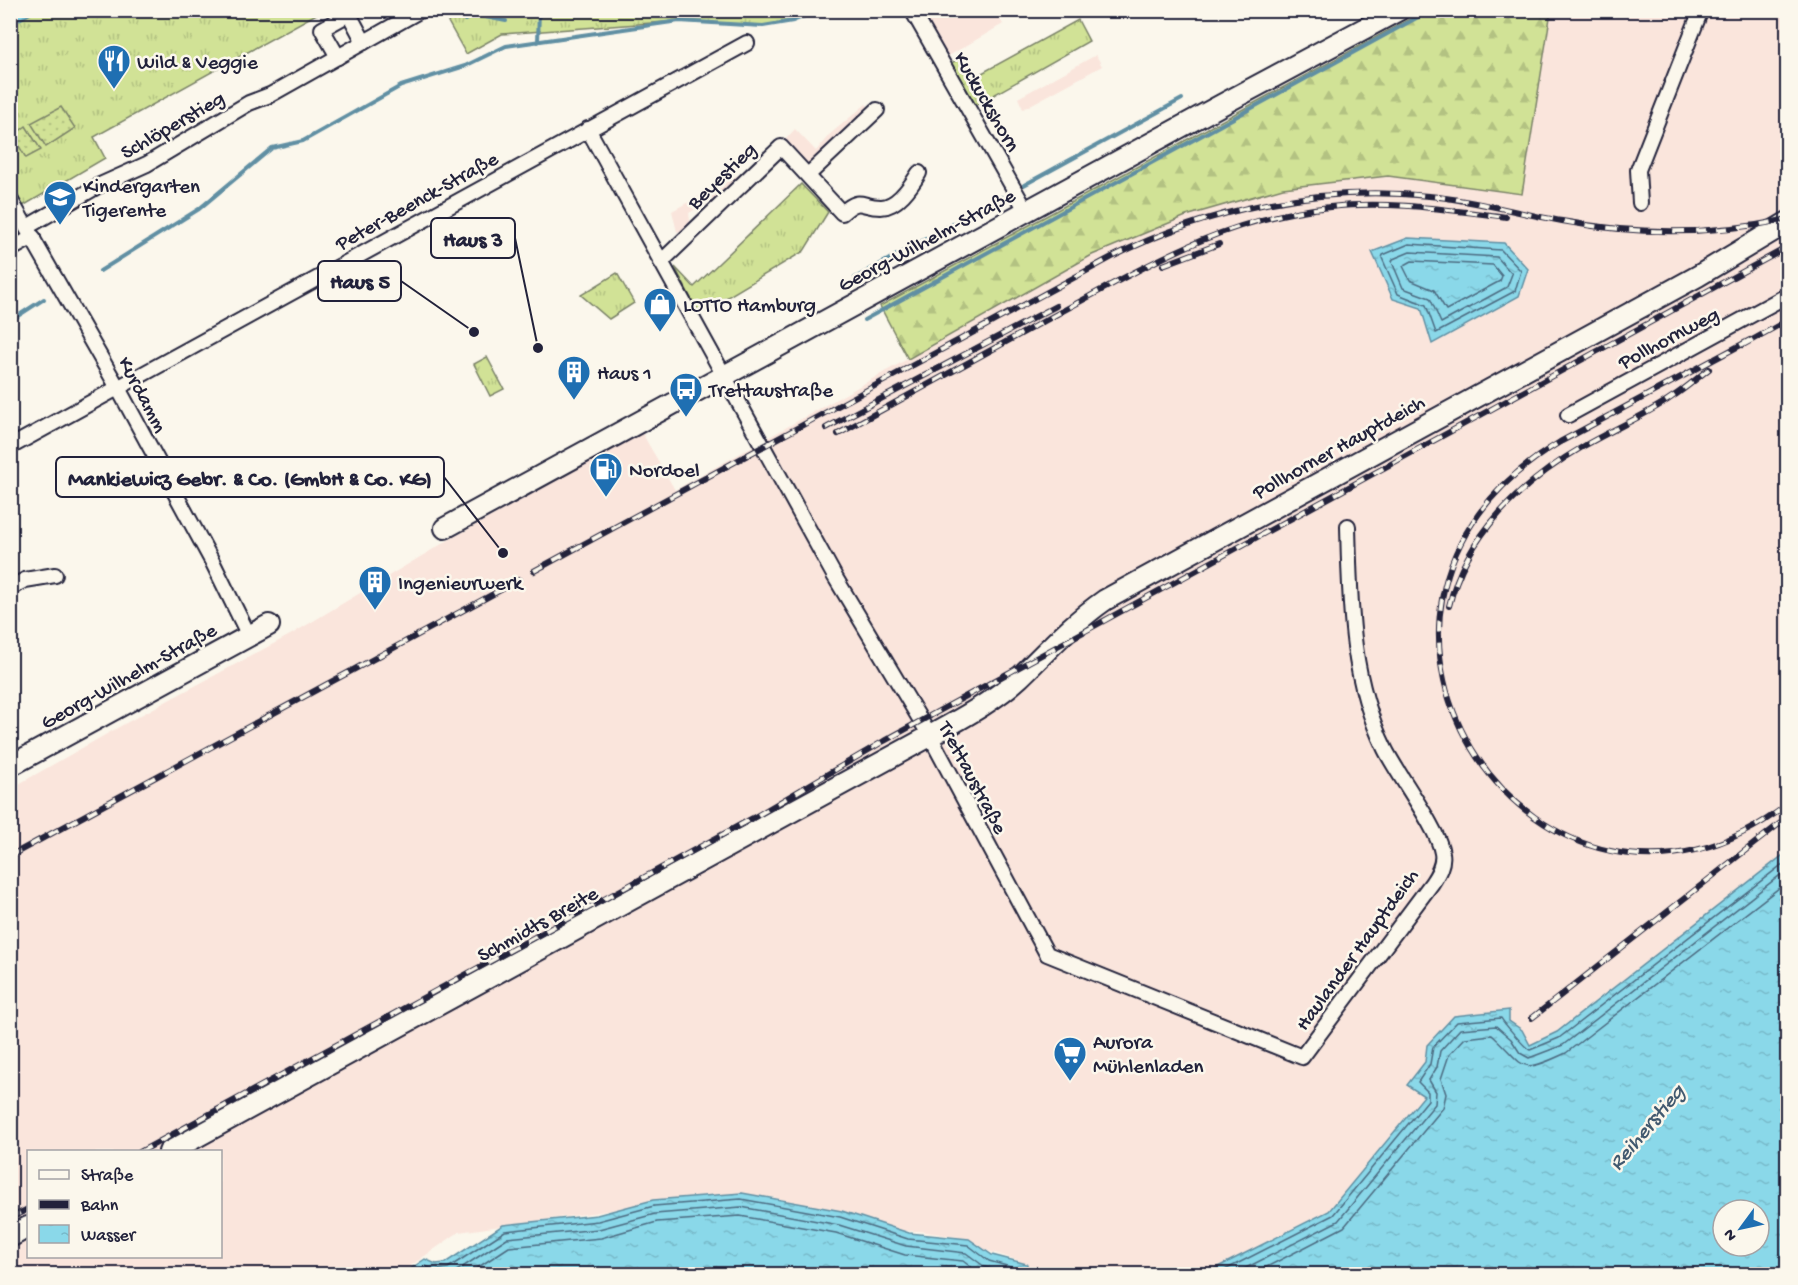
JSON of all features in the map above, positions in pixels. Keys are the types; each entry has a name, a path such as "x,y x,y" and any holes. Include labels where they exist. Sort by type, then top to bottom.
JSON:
{"main road":[{"name":"Georg-Wilhelm-Straße","path":"446,528 1399,10"},
{"name":"Pollhorner Hauptdeich","path":"930,736 979,707 1018,679 1062,634 1105,600 1698,276 1788,222"},
{"name":"Georg-Wilhelm-Straße","path":"10,766 268,625"},
{"name":"Schmidts Breite","path":"173,1150 930,736"},
{"path":"10,1237 27,1228"}],"street":[{"name":"Schlöperstieg","path":"30,232 98,186 147,164 201,130 421,10"},
{"name":"Kuckuckshorn","path":"912,10 1027,212"},
{"path":"1640,203 1638,170 1701,10"},
{"path":"338,57 322,29 349,14 364,42"},
{"name":"Peter-Beenck-Straße","path":"10,447 747,44"},
{"path":"808,175 877,110"},
{"name":"Trettaustraße","path":"588,129 835,577 930,736 1047,954 1302,1057"},
{"name":"Beyestieg","path":"662,262 782,147 842,213 852,204 863,202 878,207 889,206 909,188 919,173"},
{"name":"Kurdamm","path":"10,199 118,388 213,562 249,636"},
{"path":"10,250 30,232"},
{"name":"Pollhornweg","path":"1568,415 1788,295"},
{"name":"Haulander Hauptdeich","path":"1302,1057 1432,883 1442,860 1438,842 1385,750 1365,698 1352,631 1348,526"},
{"path":"10,588 25,580 55,575"}],"shaded area":[{"path":"942,11 994,11 1003,24 947,57 925,19"},
{"path":"1551,11 1787,11 1787,852 1557,1032 1530,1045 1522,1030 1509,1021 1427,1045 1425,1062 1408,1085 1424,1096 1329,1211 1204,1274 1018,1274 1020,1261 985,1250 964,1238 919,1231 903,1231 850,1215 771,1197 719,1195 459,1232 399,1274 46,1274 39,1270 30,1274 11,1274 10,789 126,723 290,635 445,542 642,433 675,490 1092,255 1186,216 1283,188 1388,176 1522,194"},
{"path":"1096,55 1102,66 1023,109 1018,98"},
{"path":"866,104 871,109 809,167 785,140 795,129 816,151 829,135"},
{"path":"738,175 741,183 689,213 691,228 677,232 672,211"}],"green space":[{"path":"34,10 322,11 94,137 105,158 23,206 11,185 10,25"},
{"path":"1426,10 1551,11 1522,194 1388,176 1283,188 1186,216 1092,255 908,359 880,306"},
{"path":"442,11 820,11 793,21 763,26 679,21 502,34 466,54"},
{"path":"1078,20 1089,41 976,105 951,63 961,58 973,78"},
{"path":"61,107 75,128 46,147 31,123"},
{"path":"26,126 41,150 26,158 13,136"},
{"path":"801,184 828,212 804,251 699,314 675,267 694,287"},
{"path":"617,273 634,303 609,319 581,295"},
{"path":"487,357 504,389 490,396 474,364"}],"water":[{"path":"11,10 34,10 34,12 11,25"},
{"path":"1408,238 1504,243 1528,269 1519,296 1432,344 1421,308 1393,299 1372,252"},
{"name":"Reiherstieg","path":"1787,852 1788,1265 1780,1274 1204,1274 1329,1211 1424,1096 1407,1085 1425,1062 1427,1045 1454,1016 1509,1010 1509,1021 1522,1030 1530,1045 1557,1032"},
{"path":"742,1193 842,1211 909,1233 969,1239 992,1255 1027,1264 1027,1269 1019,1274 403,1274 425,1259 436,1264 445,1263 503,1225 597,1215 653,1200"}],"waterway":[{"path":"538,42 539,10"},
{"path":"100,271 199,209 272,148 303,141 401,86 465,66 506,46 679,21 763,26 793,21 820,10"},
{"path":"864,320 1431,10"},
{"path":"465,20 475,15 506,21"},
{"path":"1024,185 1182,99"},
{"path":"855,278 1002,197"},
{"path":"10,321 44,299"}],"railway":[{"path":"534,571 1112,257 1187,225 1226,213 1306,198 1388,193 1446,198 1590,226 1647,231 1732,228 1788,219"},
{"path":"838,434 1155,262 1188,246 1255,221 1292,213 1352,205 1418,207 1506,217"},
{"path":"1163,265 1219,244"},
{"path":"144,1150 753,818 884,741 1788,247"},
{"path":"826,428 1056,306"},
{"path":"1743,345 1788,320"},
{"path":"1750,340 1560,442 1479,514 1442,596 1444,681 1477,757 1535,817 1610,851 1697,850 1788,804"},
{"path":"1449,606 1457,580 1469,556 1483,534 1519,494 1561,460 1662,404 1709,369"},
{"path":"10,856 519,580"},
{"path":"1532,1018 1788,817"},
{"path":"10,1218 27,1210"}],"place":[{"name":"Wild & Veggie","path":"114,90"},
{"name":"Kindergarten Tigerente","path":"60,226"},
{"name":"Haus 5","path":"474,332"},
{"name":"LOTTO Hamburg","path":"660,333"},
{"name":"Haus 3","path":"538,348"},
{"name":"Haus 1","path":"574,401"},
{"name":"Trettaustraße","path":"686,418"},
{"name":"Nordoel","path":"606,498"},
{"name":"Mankiewicz Gebr. & Co. (GmbH & Co. KG)","path":"503,553"},
{"name":"Ingenieurwerk","path":"375,611"},
{"name":"Aurora Mühlenladen","path":"1070,1082"}]}
